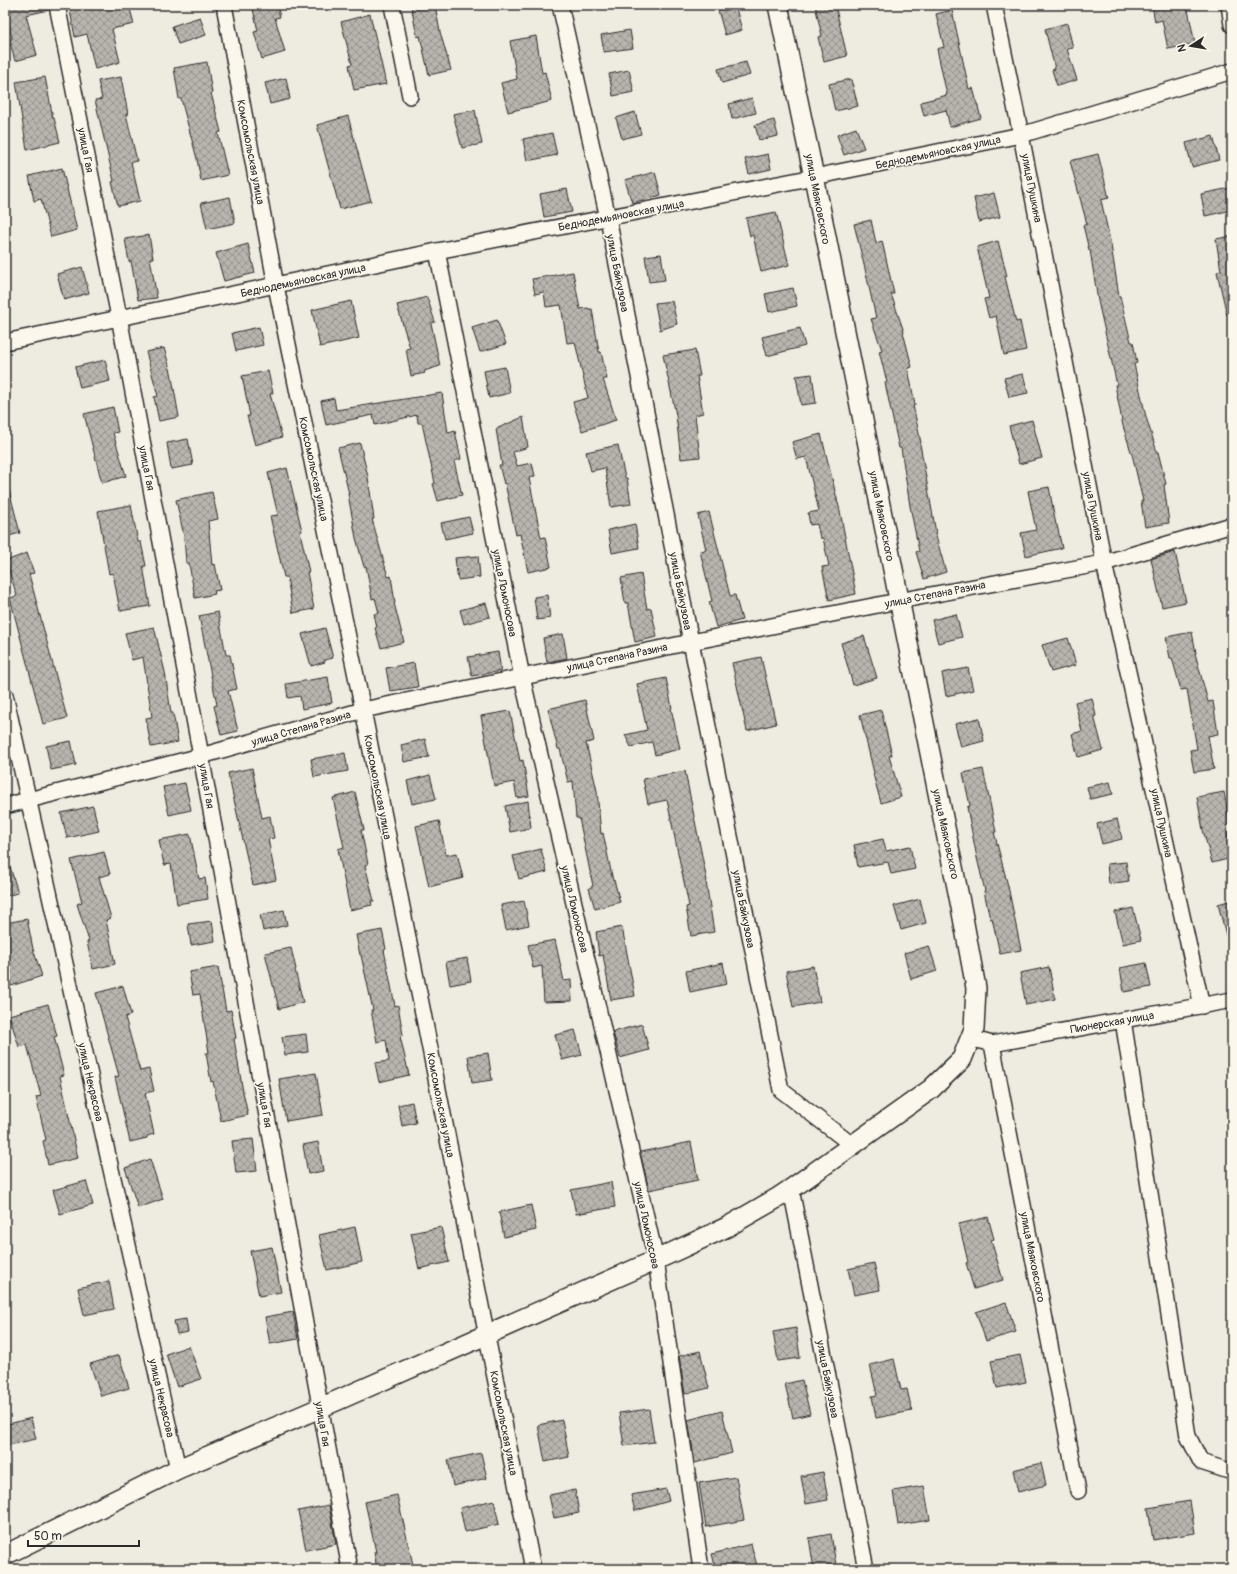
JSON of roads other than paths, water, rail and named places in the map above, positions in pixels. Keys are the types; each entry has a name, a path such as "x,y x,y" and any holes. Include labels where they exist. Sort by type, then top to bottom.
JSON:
{"street":[{"name":"улица Гая","path":"57,5 119,318 350,1569"},
{"name":"Комсомольская улица","path":"224,5 276,286 363,710 533,1569"},
{"path":"392,5 410,96"},
{"name":"улица Байкузова","path":"560,5 608,218 781,1090 852,1145"},
{"name":"улица Маяковского","path":"5,1555 178,1469 656,1260 727,1227 791,1189 930,1089 962,1059 972,1034 976,988 961,906 778,5"},
{"name":"улица Пушкина","path":"994,5 1021,135 1104,563 1202,1006"},
{"path":"1229,5 1232,25"},
{"name":"Беднодемьяновская улица","path":"5,342 437,252 1021,135 1232,71"},
{"name":"улица Ломоносова","path":"437,252 522,677 656,1260 701,1569"},
{"name":"улица Степана Разина","path":"5,806 201,756 363,710 691,642 898,601 1104,563 1232,525"},
{"name":"улица Некрасова","path":"5,695 178,1469"},
{"name":"Пионерская улица","path":"992,1044 1232,1000"},
{"path":"1123,1020 1188,1436 1201,1462 1232,1472"},
{"path":"972,1034 992,1044"},
{"name":"улица Маяковского","path":"992,1044 1078,1491"},
{"name":"улица Байкузова","path":"791,1189 866,1569"}]}
